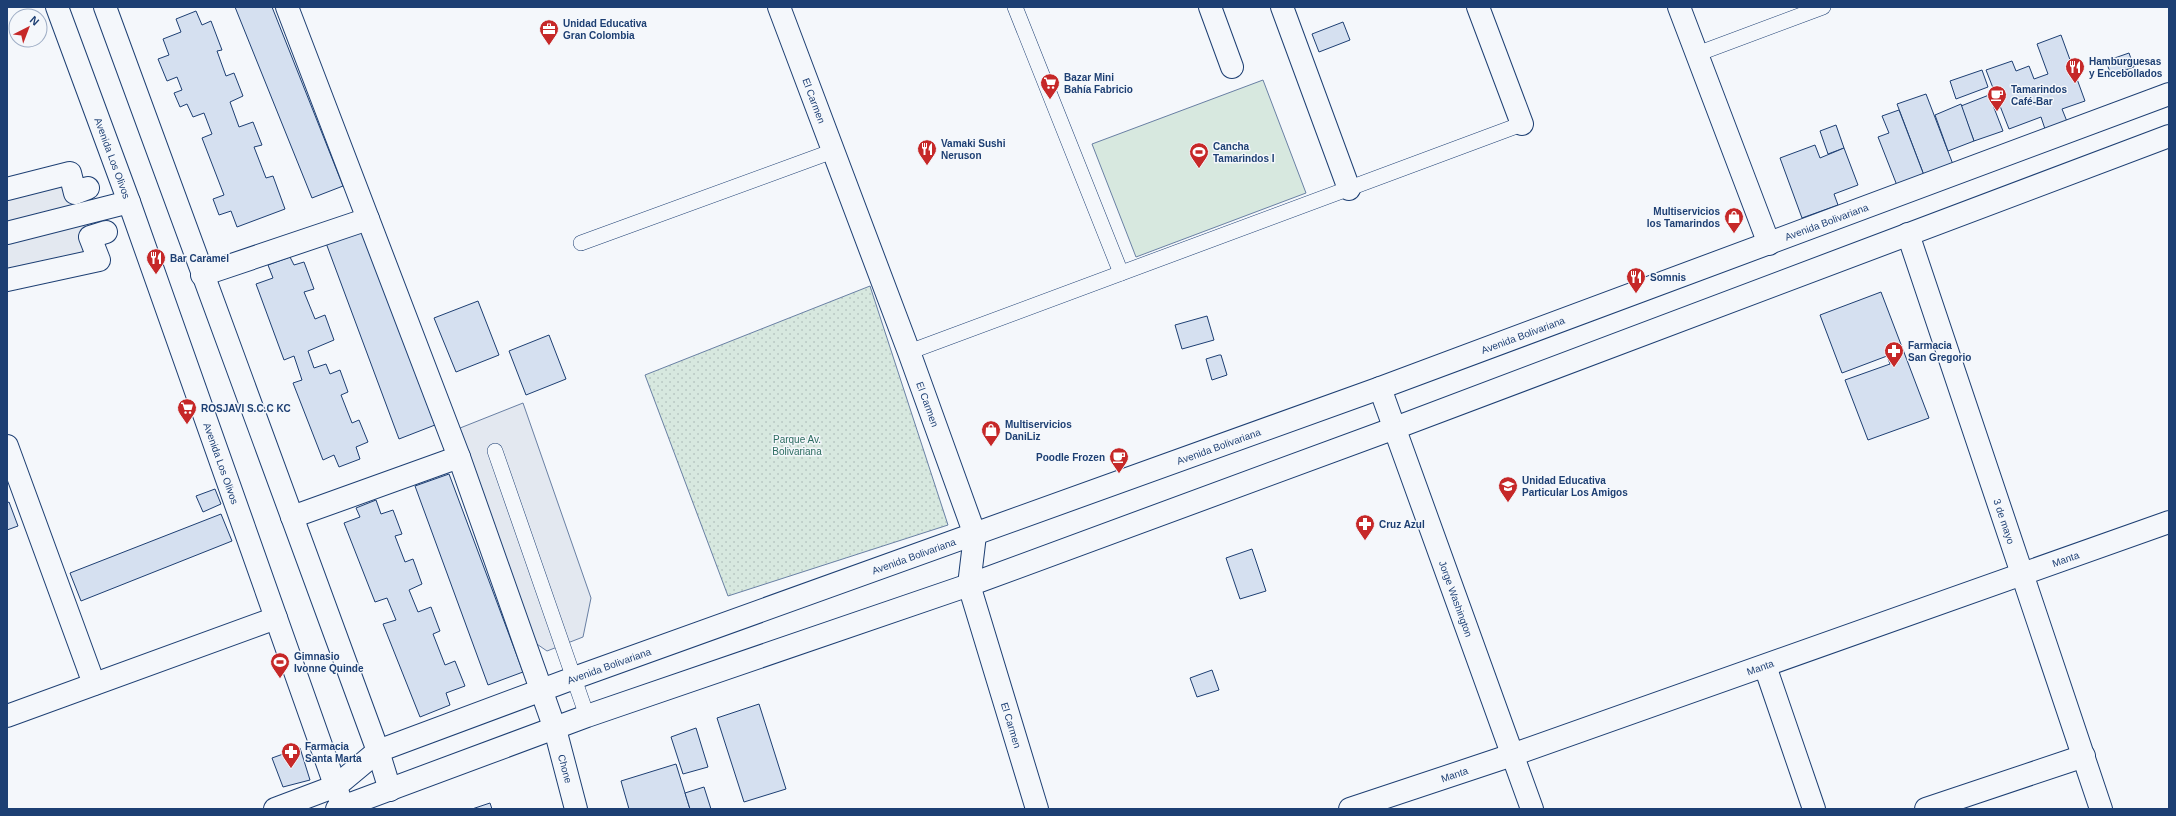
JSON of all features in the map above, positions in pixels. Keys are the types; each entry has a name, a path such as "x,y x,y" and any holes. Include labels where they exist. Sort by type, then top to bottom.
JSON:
{"street":[{"name":"Avenida Los Olivos","path":"57,7 129,202 336,786 340,808"},
{"path":"105,7 202,275 378,751 390,790"},
{"name":"Chone","path":"286,7 459,457 555,729 576,809"},
{"name":"El Carmen","path":"779,7 909,352 975,535 969,585 1037,809"},
{"path":"1210,7 1232,67"},
{"path":"1282,7 1349,189"},
{"path":"1478,7 1522,124"},
{"path":"1679,7 1769,244"},
{"name":"Avenida Bolivariana","path":"275,809 336,786 378,751 574,678 975,535 1380,388 2169,94"},
{"path":"340,808 587,716 969,585 1395,428 2169,136"},
{"path":"7,189 70,173 75,193 88,188"},
{"path":"7,233 129,202"},
{"path":"202,275 368,219"},
{"path":"7,280 99,260 90,237 106,232"},
{"name":"3 de mayo","path":"1908,234 2101,809"},
{"name":"Jorge Washington","path":"1380,388 1532,809"},
{"path":"7,446 94,684"},
{"path":"292,517 459,457"},
{"name":"Manta","path":"1350,809 1512,755 2169,522"},
{"path":"7,716 276,618"},
{"path":"1765,666 1814,809"},
{"path":"1926,809 2084,756"}],"lane":[{"path":"1015,7 1121,273"},
{"path":"1697,54 1823,7"},
{"path":"909,352 1522,124"},
{"path":"581,242 833,151"},
{"path":"494,451 587,716"}],"green space":[{"name":"Cancha Tamarindos I","path":"1263,80 1306,193 1136,257 1092,144"},
{"name":"Parque Av. Bolivariana","path":"870,286 948,525 728,596 645,375"}],"shaded area":[{"path":"70,173 88,188 106,232 99,260 7,280 7,189"},
{"path":"523,403 591,598 583,637 547,651 512,627 445,434"}],"building":[{"path":"235,7 272,7 343,186 312,198"},
{"path":"196,11 202,25 211,21 222,50 217,51 226,76 234,73 243,96 230,102 239,127 253,122 262,145 254,147 266,178 273,176 285,209 237,227 231,211 219,215 213,199 224,195 202,138 212,134 204,113 193,117 187,104 180,107 174,93 182,90 177,77 167,81 158,59 169,55 163,39 181,32 176,19"},
{"path":"1343,22 1350,40 1319,52 1312,34"},
{"path":"2061,35 2085,101 2062,109 2068,124 2046,132 2041,117 2009,129 1986,70 2012,61 2016,71 2029,66 2034,79 2048,74 2037,44"},
{"path":"2129,53 2134,67 2111,75 2106,61"},
{"path":"1982,70 1988,87 1956,99 1950,81"},
{"path":"1926,94 1954,167 1925,178 1897,104"},
{"path":"1989,95 2003,131 1974,141 1961,106"},
{"path":"1961,104 1974,141 1948,151 1935,115"},
{"path":"1899,110 1925,178 1898,188 1878,137 1889,133 1882,116"},
{"path":"1836,125 1844,148 1828,154 1820,131"},
{"path":"1815,145 1820,158 1844,148 1858,185 1834,194 1838,205 1802,218 1780,158"},
{"path":"362,230 435,425 399,439 326,243"},
{"path":"290,257 294,265 304,262 314,289 304,292 315,319 325,315 334,340 308,351 314,368 326,364 330,374 340,370 348,392 341,395 352,423 359,420 368,442 356,447 360,459 339,467 334,455 323,460 293,383 302,380 294,356 284,360 256,284 273,278 268,265"},
{"name":"Farmacia San Gregorio","path":"1881,292 1929,418 1868,440 1845,380 1890,364 1887,356 1842,373 1820,315"},
{"path":"478,301 499,355 456,372 434,318"},
{"path":"1207,316 1214,340 1182,349 1175,325"},
{"path":"549,335 566,379 526,395 509,351"},
{"path":"1221,355 1227,375 1212,380 1206,359"},
{"path":"449,474 523,672 488,685 415,486"},
{"path":"215,489 221,504 203,512 196,496"},
{"path":"376,500 381,514 393,510 402,534 395,536 405,562 413,559 422,584 409,590 418,612 431,607 440,631 433,634 445,665 455,661 465,686 446,693 450,705 420,717 383,624 396,620 387,598 375,602 344,523 360,517 356,508"},
{"path":"9,502 18,526 7,530 7,503"},
{"path":"221,514 232,541 81,601 70,573"},
{"path":"1252,549 1266,591 1240,599 1226,558"},
{"path":"1212,670 1219,690 1197,697 1190,678"},
{"path":"759,704 786,789 744,802 717,718"},
{"path":"696,728 708,767 683,774 671,737"},
{"name":"Farmacia Santa Marta","path":"300,748 310,780 283,787 272,758"},
{"path":"676,764 690,809 629,809 621,781"},
{"path":"704,787 711,809 690,809 685,793"},
{"path":"490,803 492,809 472,809"}],"place":[{"name":"Unidad Educativa Gran Colombia","path":"549,46"},
{"name":"Hamburguesas y Encebollados","path":"2075,84"},
{"name":"Bazar Mini Bahía Fabricio","path":"1050,100"},
{"name":"Tamarindos Café-Bar","path":"1997,112"},
{"name":"Vamaki Sushi Neruson","path":"927,166"},
{"name":"Cancha Tamarindos I","path":"1199,169"},
{"name":"Multiservicios los Tamarindos","path":"1734,234"},
{"name":"Bar Caramel","path":"156,275"},
{"name":"Somnis","path":"1636,294"},
{"name":"Farmacia San Gregorio","path":"1894,368"},
{"name":"ROSJAVI S.C.C KC","path":"187,425"},
{"name":"Multiservicios DaniLiz","path":"991,447"},
{"name":"Poodle Frozen","path":"1119,474"},
{"name":"Unidad Educativa Particular Los Amigos","path":"1508,503"},
{"name":"Cruz Azul","path":"1365,541"},
{"name":"Gimnasio Ivonne Quinde","path":"280,679"},
{"name":"Farmacia Santa Marta","path":"291,769"}]}
